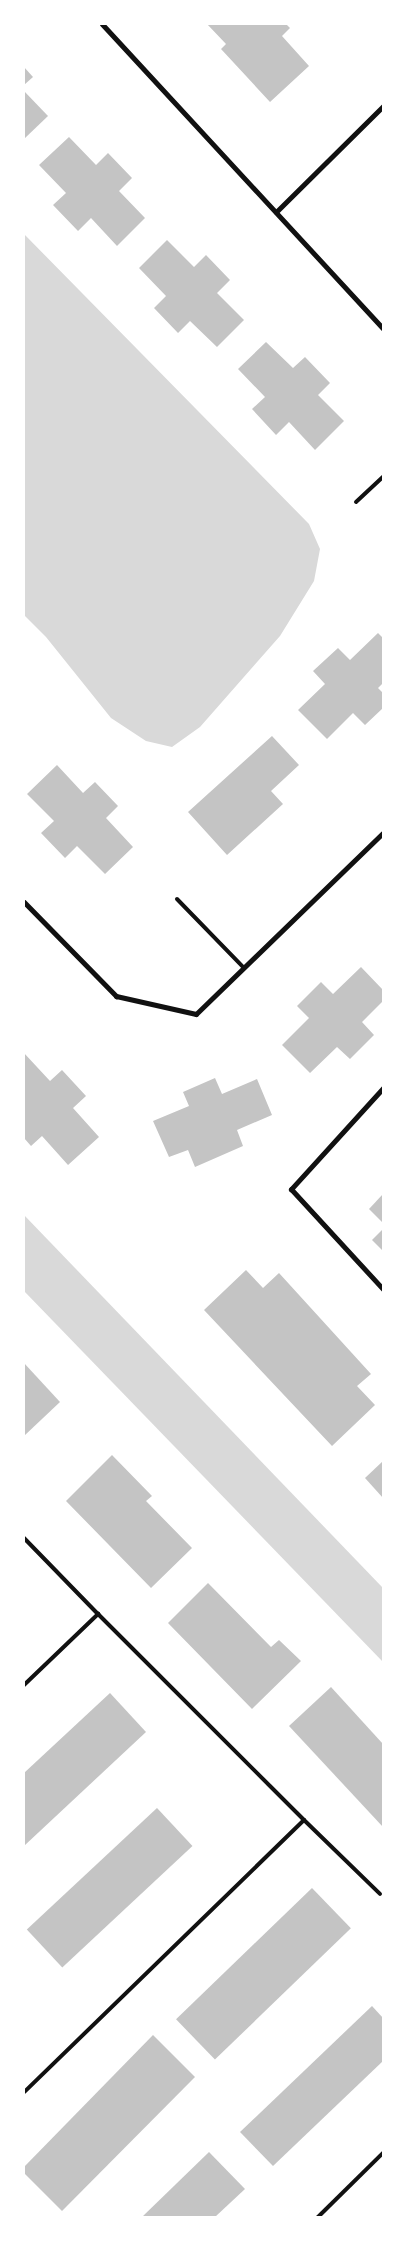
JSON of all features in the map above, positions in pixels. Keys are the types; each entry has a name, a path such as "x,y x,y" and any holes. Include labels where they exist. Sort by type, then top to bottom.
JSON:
{"street":[{"path":"102,24 383,328"},
{"path":"276,212 383,106"},
{"path":"24,902 116,996 196,1014 383,833"},
{"path":"383,1088 290,1190 383,1289"}],"lane":[{"path":"356,502 383,477"},
{"path":"177,899 244,968"},
{"path":"24,1538 380,1894"},
{"path":"24,1685 98,1614"},
{"path":"24,2092 304,1820"},
{"path":"318,2217 383,2153"}],"shaded area":[{"path":"24,234 309,524 320,549 314,581 280,636 200,727 172,747 146,741 111,718 46,637 24,615"},
{"path":"24,1215 383,1588 383,1662 24,1291"}],"building":[{"path":"207,24 286,24 290,28 282,36 309,66 270,102 221,49 226,44"},
{"path":"24,67 33,77 24,85"},
{"path":"24,91 48,116 24,139"},
{"path":"69,137 96,165 108,153 132,178 119,191 145,218 117,246 91,218 78,231 53,205 66,193 39,165"},
{"path":"167,240 194,267 206,255 230,280 217,293 244,320 217,347 190,321 178,333 154,308 166,296 139,268"},
{"path":"266,342 293,368 305,357 330,383 318,395 344,421 315,450 289,422 276,435 252,409 265,397 238,369"},
{"path":"378,633 383,638 383,683 378,688 383,693 383,708 365,725 353,713 327,739 298,710 325,684 313,671 338,648 350,660"},
{"path":"272,736 299,765 271,791 283,804 227,855 188,812"},
{"path":"57,765 83,793 95,782 118,806 106,818 133,847 105,874 77,846 65,858 41,833 54,821 27,794"},
{"path":"361,967 383,990 383,1001 362,1022 374,1035 350,1059 337,1047 310,1073 282,1045 309,1018 297,1006 321,982 333,994"},
{"path":"24,1053 50,1081 62,1070 86,1096 73,1108 99,1137 68,1165 42,1136 31,1146 24,1138"},
{"path":"215,1078 222,1094 257,1079 272,1115 237,1130 243,1146 195,1167 188,1150 169,1157 153,1121 189,1106 183,1092"},
{"path":"383,1194 383,1223 369,1209"},
{"path":"383,1229 383,1251 372,1240"},
{"path":"246,1270 263,1288 279,1273 371,1374 357,1386 375,1405 332,1446 204,1310"},
{"path":"24,1363 60,1402 24,1436"},
{"path":"112,1455 152,1496 146,1501 192,1548 151,1588 66,1501"},
{"path":"383,1461 383,1498 365,1478"},
{"path":"208,1583 271,1647 279,1640 301,1661 252,1709 168,1623"},
{"path":"331,1687 383,1744 383,1827 289,1726"},
{"path":"110,1693 146,1732 24,1846 24,1773"},
{"path":"157,1808 192,1846 62,1967 27,1929"},
{"path":"312,1888 351,1928 215,2060 176,2019"},
{"path":"372,2006 383,2018 383,2061 273,2166 240,2132"},
{"path":"153,2035 195,2077 62,2211 24,2173 24,2167"},
{"path":"209,2152 245,2189 215,2217 142,2217"}]}
